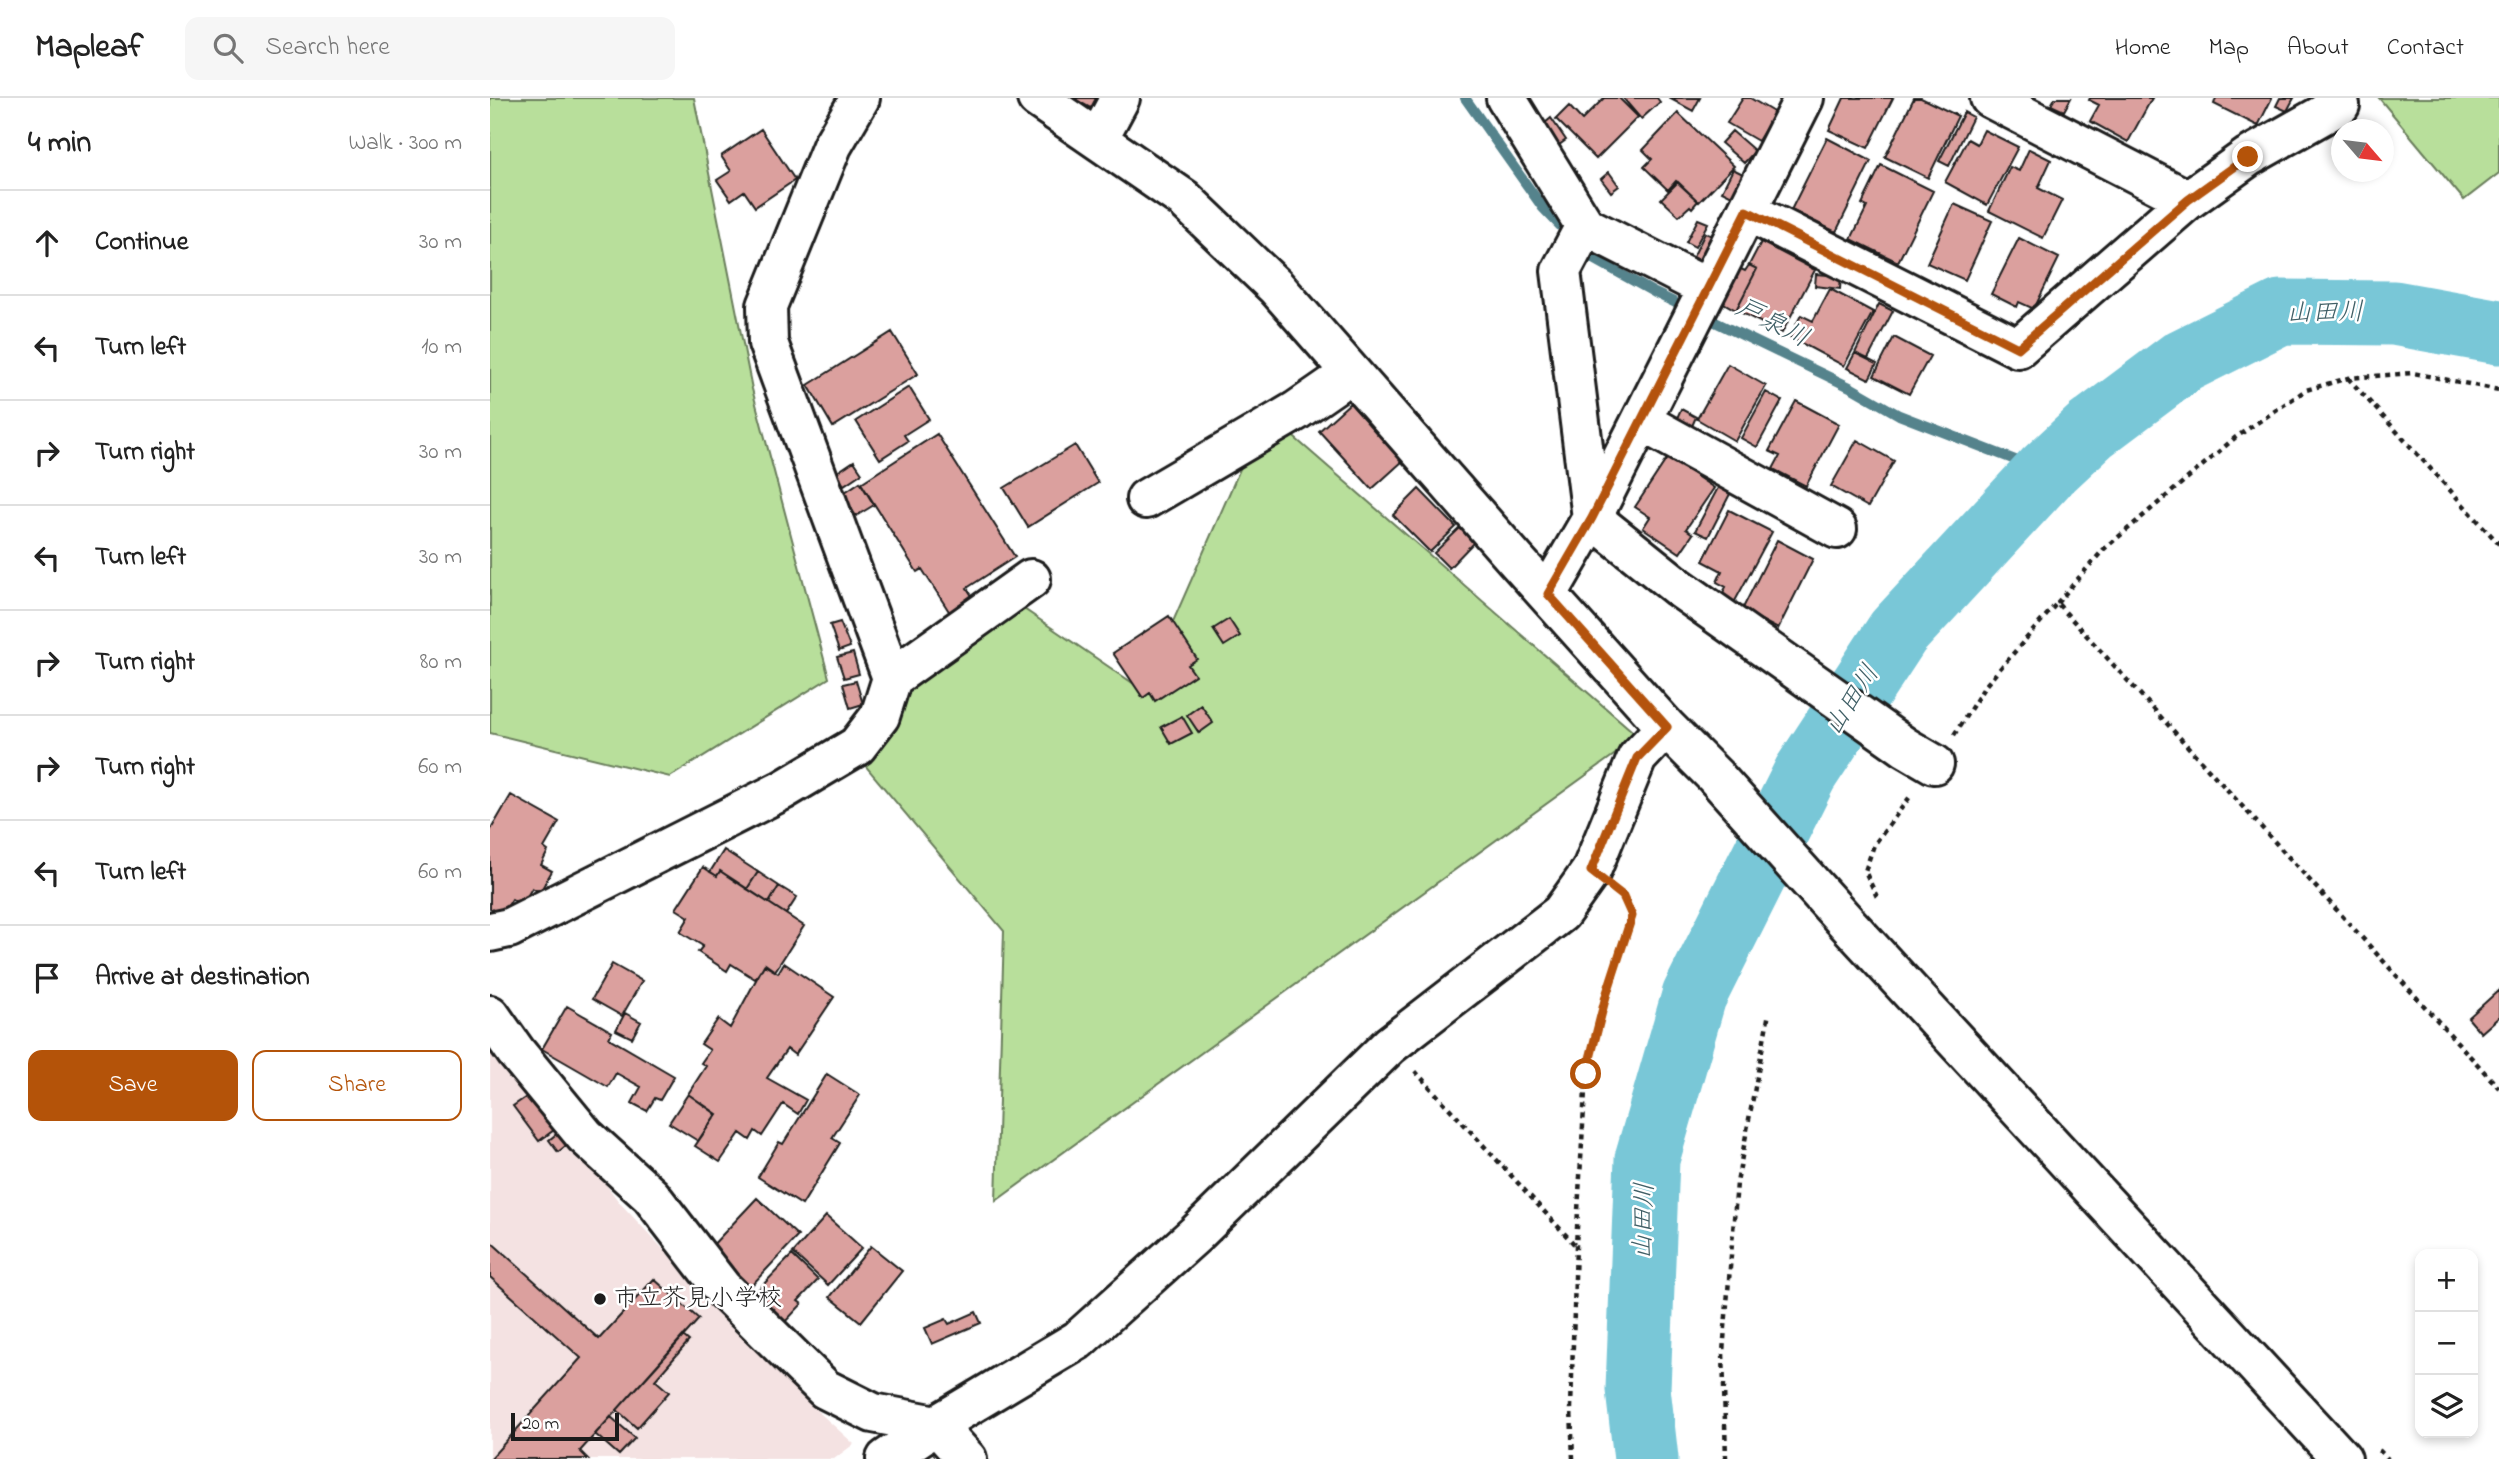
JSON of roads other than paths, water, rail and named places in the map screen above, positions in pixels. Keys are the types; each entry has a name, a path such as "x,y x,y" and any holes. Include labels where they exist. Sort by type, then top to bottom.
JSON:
{"street":[{"path":"860,98 832,146 767,306 768,342 892,678"},
{"path":"1037,98 1184,199 1276,287 1667,727 2342,1459"},
{"path":"1098,139 1121,98"},
{"path":"1506,98 1576,242 1697,308"},
{"path":"1548,594 1592,518 1804,98"},
{"path":"1990,98 2188,200"},
{"path":"1747,211 2018,348 2188,200 2248,157 2340,105 2333,98"},
{"path":"1576,242 1561,271 1592,518 1678,587 1920,756"},
{"path":"1146,499 1296,411 1351,373"},
{"path":"1641,421 1837,529"},
{"path":"490,932 509,928 770,797 857,746 880,716 892,678 1031,579"},
{"path":"886,1459 936,1425 1078,1340 1197,1233 1390,1045 1561,913 1591,871 1637,758 1667,727"},
{"path":"490,1015 516,1052 584,1136 651,1196 722,1288 825,1389 873,1413 936,1425 967,1459"}],"waterway":[{"name":"戸泉川","path":"1465,98 1543,208 1590,257 1655,293 1852,388 1899,415 2046,472"},
{"name":"山田川","path":"1646,1459 1638,1389 1647,1159 1694,996 1805,774 1898,632 2046,472 2091,430 2183,361 2281,312 2394,313 2499,332"}],"place":[{"name":"市立芥見小学校","path":"600,1299"}]}
